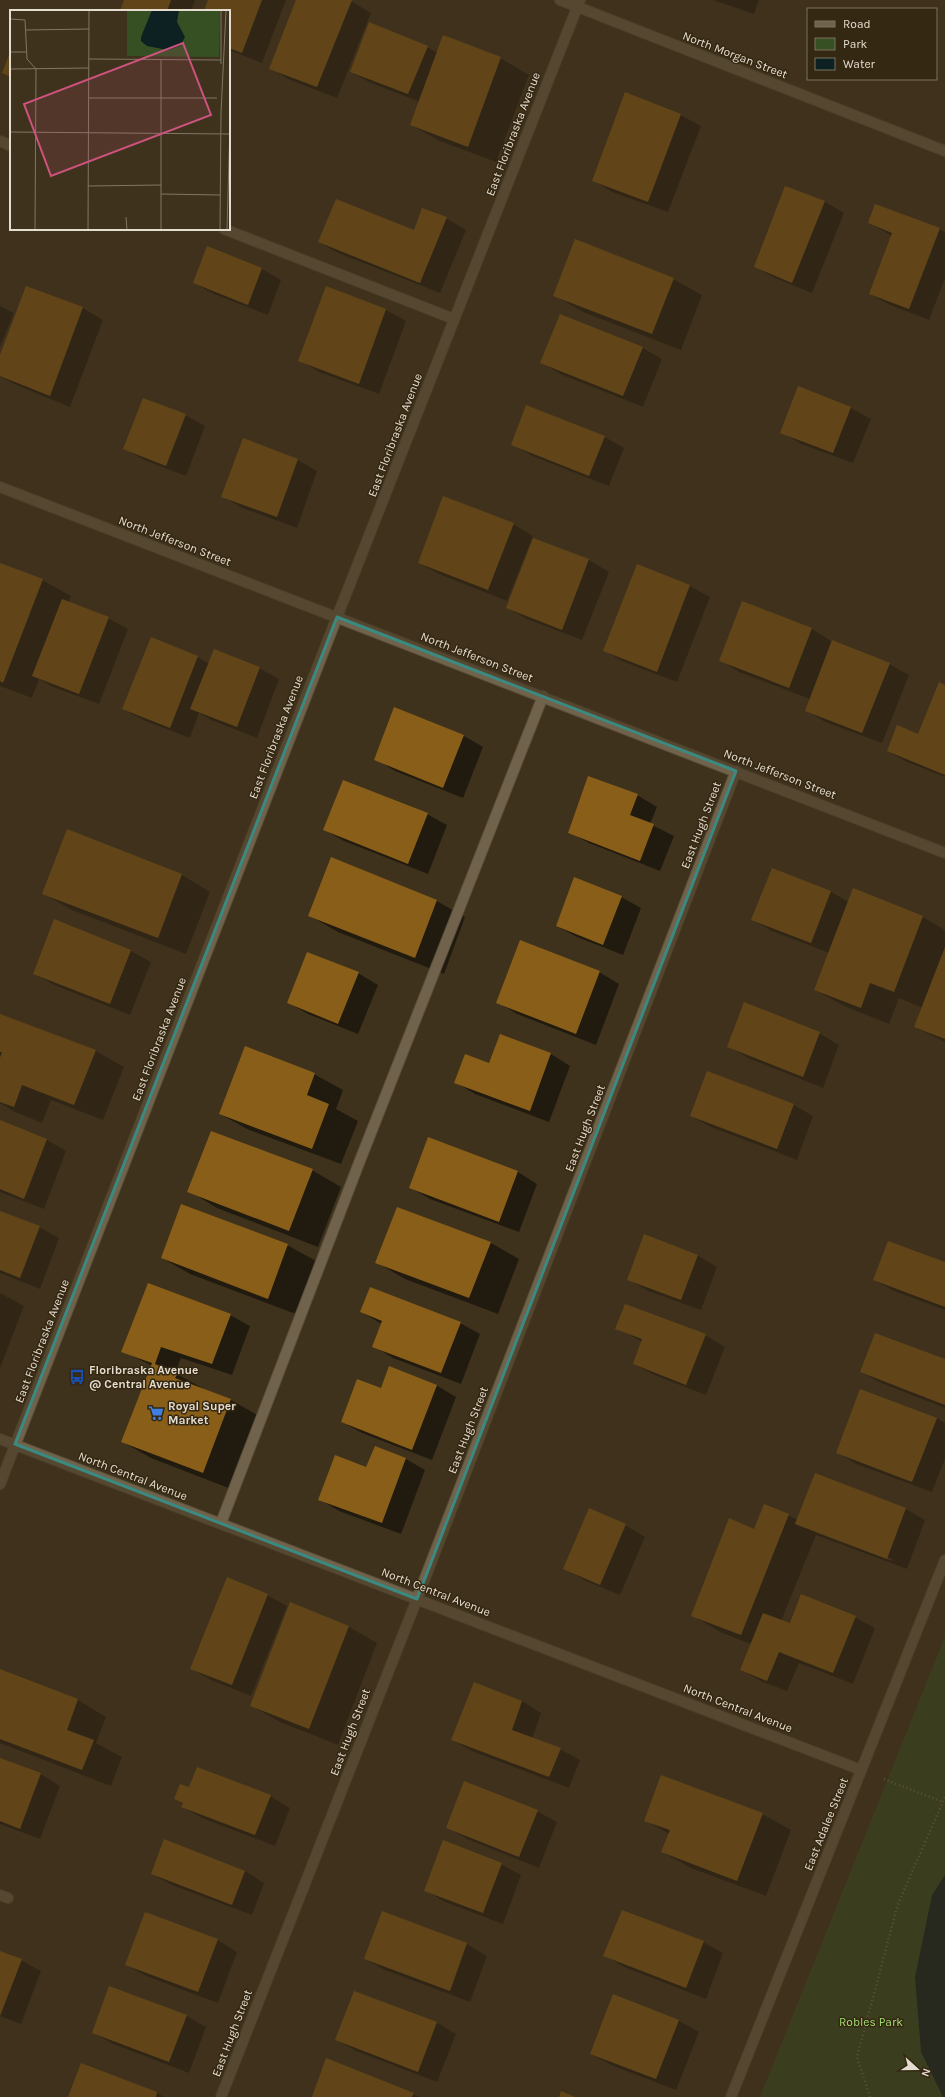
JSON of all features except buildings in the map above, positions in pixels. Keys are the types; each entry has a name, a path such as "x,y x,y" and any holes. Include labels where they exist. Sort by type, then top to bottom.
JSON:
{"street":[{"name":"North Morgan Street","path":"560,0 579,3 945,151"},
{"name":"East Floribraska Avenue","path":"0,1484 337,617 579,3"},
{"path":"0,141 10,146"},
{"path":"227,230 454,319"},
{"name":"North Jefferson Street","path":"0,487 543,696 945,853"},
{"path":"221,1523 356,1171 543,696"},
{"name":"East Hugh Street","path":"221,2097 417,1599 736,771"},
{"name":"North Central Avenue","path":"0,1439 862,1770"},
{"name":"East Adalee Street","path":"731,2097 945,1560"}],"path":[{"path":"862,1770 943,1802"},
{"path":"870,2097 857,2058 898,1904 945,1797"}],"highlighted area":[{"path":"337,617 736,771 417,1599 15,1444"}],"green space":[{"name":"Robles Park","path":"945,1637 945,2097 760,2097"}],"water":[{"path":"945,1875 945,2097 943,2097 921,2052 915,1977 932,1895"}],"place":[{"name":"Floribraska Avenue @ Central Avenue","path":"77,1377"},
{"name":"Royal Super Market","path":"156,1413"}]}
